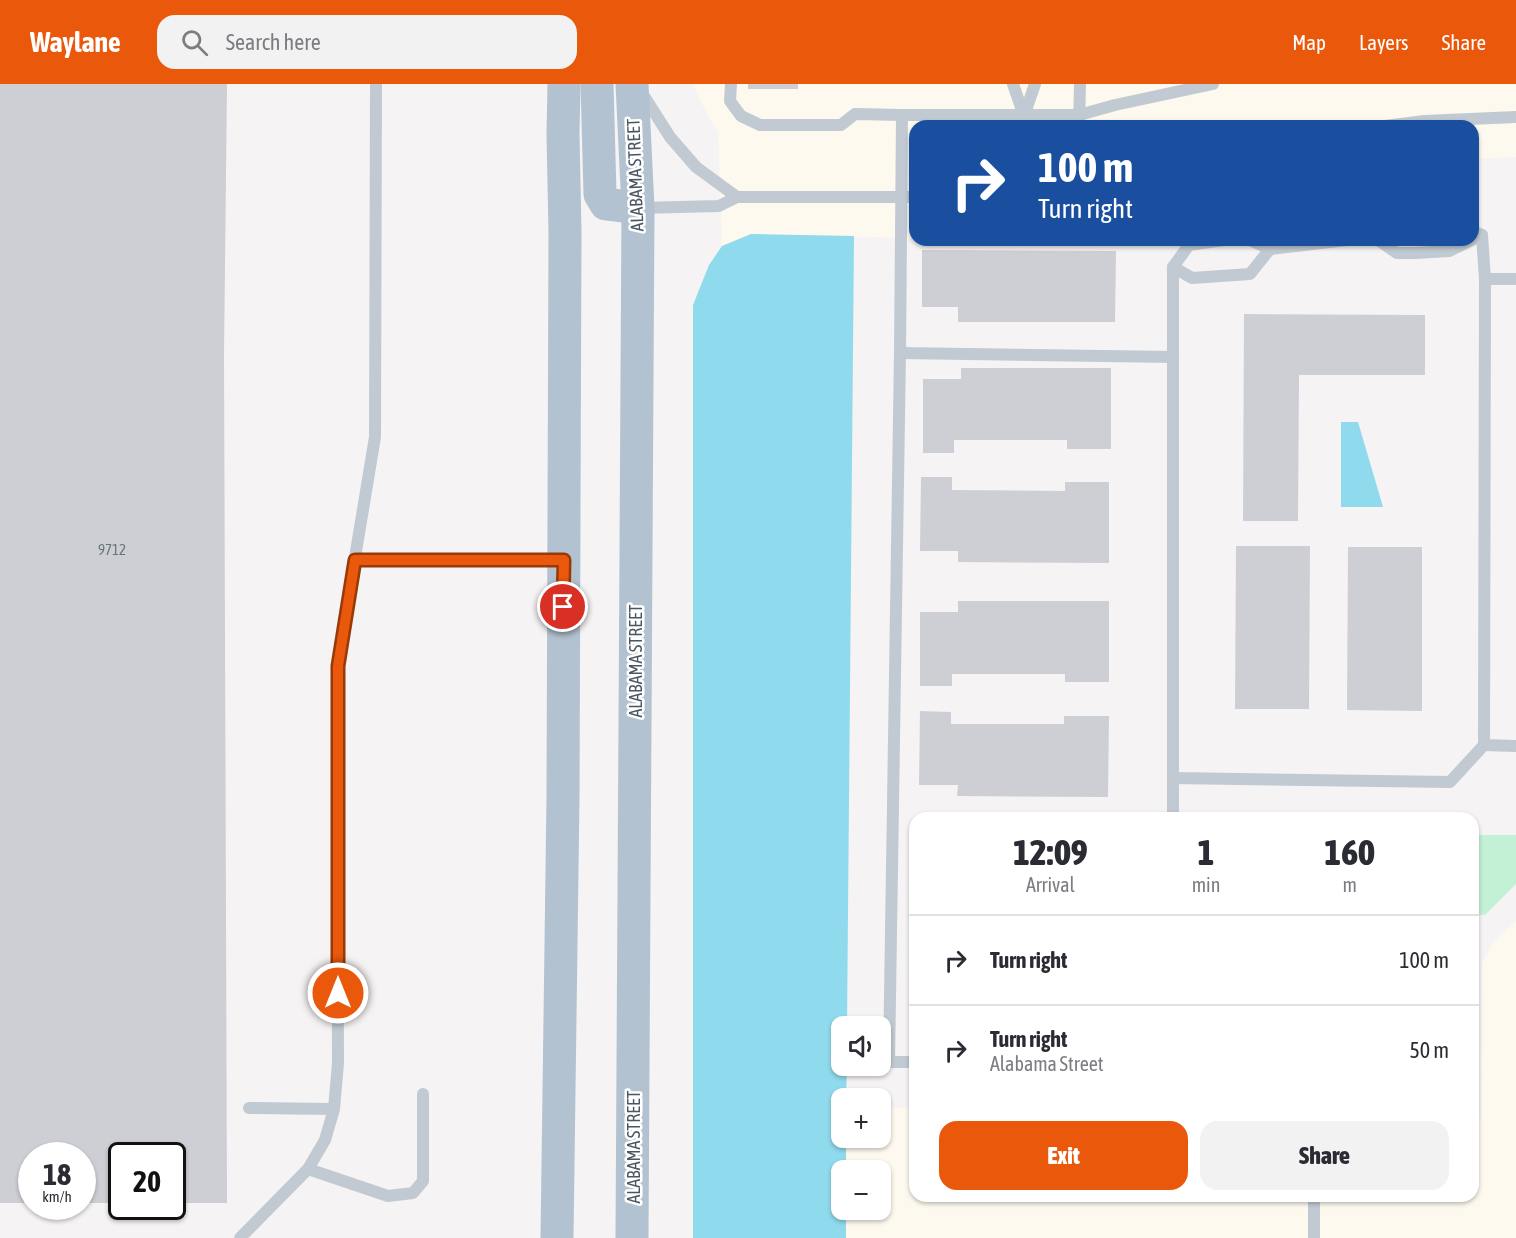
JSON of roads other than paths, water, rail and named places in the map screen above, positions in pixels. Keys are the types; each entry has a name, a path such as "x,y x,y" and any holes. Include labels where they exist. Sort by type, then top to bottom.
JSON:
{"main road":[{"path":"557,1238 563,785 564,84"},
{"path":"597,84 600,195 606,204 638,208"},
{"name":"ALABAMA STREET","path":"632,1238 638,208 634,84"}],"lane":[{"path":"240,1238 308,1169 325,1140 334,1109 338,1063 338,666 375,438 376,84"},
{"path":"634,84 670,137 696,167 737,197"},
{"path":"730,84 730,101 741,116 760,125 841,125 855,114 1024,116 1068,120"},
{"path":"1013,84 1024,116"},
{"path":"1024,116 1035,84"},
{"path":"1079,120 1080,84"},
{"path":"1081,120 1115,105 1213,84"},
{"path":"902,116 889,1062 909,1062"},
{"path":"1447,120 1516,117"},
{"path":"638,208 719,206 737,197 909,197"},
{"path":"1173,778 1450,782 1484,745 1485,279 1479,240"},
{"path":"1173,812 1173,267 1188,246"},
{"path":"1263,246 1270,249 1292,246"},
{"path":"1387,246 1397,253 1449,251 1457,246"},
{"path":"1173,267 1192,278 1250,274 1270,249"},
{"path":"1485,279 1516,279"},
{"path":"900,353 1173,357"},
{"path":"355,560 564,560"},
{"path":"1484,745 1516,746"},
{"path":"308,1169 388,1196 413,1193 423,1181 423,1094"},
{"path":"249,1108 334,1109"},
{"path":"1314,1202 1314,1238"}],"water":[{"path":"751,234 854,236 847,1016 831,1016 831,1076 847,1076 846,1088 831,1088 831,1148 846,1148 846,1160 831,1160 831,1220 846,1220 846,1238 693,1238 693,305 709,265 722,246"},
{"path":"1341,422 1358,422 1383,507 1341,507"}]}
